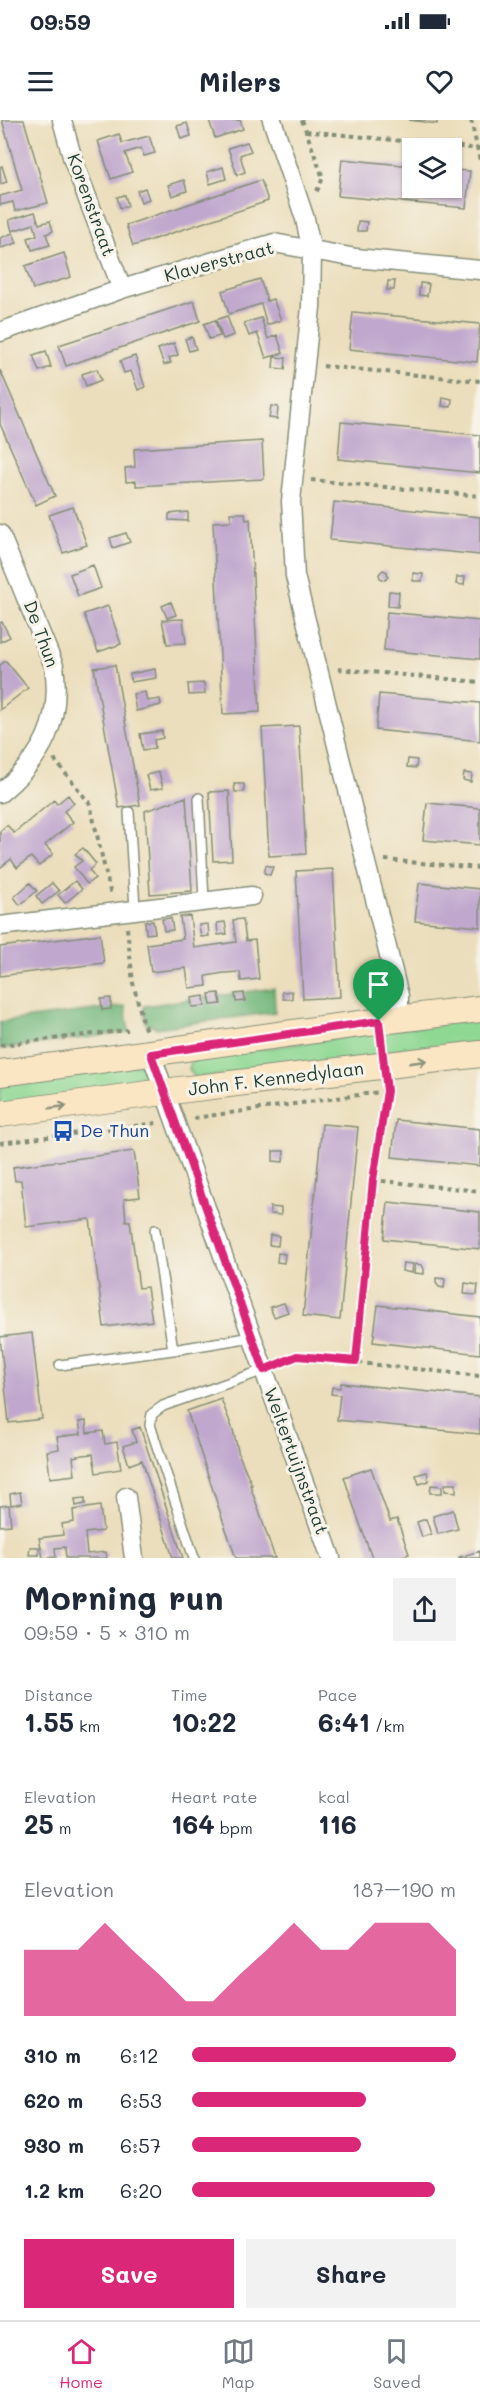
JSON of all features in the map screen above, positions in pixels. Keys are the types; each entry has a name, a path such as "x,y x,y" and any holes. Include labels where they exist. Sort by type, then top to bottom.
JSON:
{"street":[{"name":"Korenstraat","path":"62,120 73,160 122,290"},
{"path":"272,120 305,219 312,251 311,307 291,501 295,576 399,996 399,1018"},
{"name":"Klaverstraat","path":"0,332 122,290 274,243 356,258 480,270"},
{"name":"De Thun","path":"0,534 54,666 56,681 55,712 43,745 20,776 0,793"},
{"path":"0,926 252,896"},
{"path":"0,1073 480,1009"},
{"name":"Weltertuijnstraat","path":"151,1054 331,1558"},
{"name":"John F. Kennedylaan","path":"0,1114 480,1054"},
{"path":"126,1497 134,1558"}],"lane":[{"path":"199,798 204,901"},
{"path":"125,910 129,812"},
{"path":"155,1230 173,1350"},
{"path":"60,1365 173,1350 252,1336"},
{"path":"194,1558 150,1425 152,1414 163,1406 264,1370"}],"path":[{"path":"302,120 323,178 305,219"},
{"path":"471,120 480,161"},
{"path":"306,131 478,149"},
{"path":"305,364 480,381"},
{"path":"295,478 480,496"},
{"path":"316,667 480,682"},
{"path":"43,745 90,804 125,910 133,982 151,1054"},
{"path":"364,858 480,868"},
{"path":"356,1361 373,1180 387,1091 384,1067"},
{"path":"373,1180 480,1191"},
{"path":"264,1370 297,1356 480,1376"}],"green space":[{"path":"274,988 275,1012 156,1028 146,1024 144,1006"},
{"path":"125,1006 129,1032 0,1049 0,1022"},
{"path":"480,1017 480,1048 195,1078 189,1069 192,1059"},
{"path":"139,1064 148,1069 151,1076 149,1084 0,1107 0,1082"}],"building":[{"path":"2,120 24,120 48,203 15,211 13,202 0,205 0,196 22,190"},
{"path":"209,120 240,120 243,129 215,138"},
{"path":"409,120 437,120 437,124"},
{"path":"187,123 191,136 181,139 177,126"},
{"path":"119,134 122,143 149,136 155,153 144,156 141,148 125,153 132,172 111,179 98,141"},
{"path":"247,142 251,151 240,155 245,172 237,175 228,148"},
{"path":"342,159 402,165 402,198 462,198 462,171 470,171 466,208 338,196"},
{"path":"2,166 7,182 0,184 0,167"},
{"path":"223,167 226,179 210,184 207,172"},
{"path":"184,180 187,191 172,196 168,185"},
{"path":"261,180 268,201 133,246 126,225"},
{"path":"145,188 149,199 141,202 137,191"},
{"path":"125,195 128,206 120,208 117,197"},
{"path":"35,212 39,224 50,221 53,231 46,234 50,245 32,250 28,238 37,235 34,224 12,231 9,220"},
{"path":"358,221 367,222 366,231 357,231"},
{"path":"13,233 17,243 1,248 0,238"},
{"path":"64,253 71,277 33,289 25,266"},
{"path":"260,279 267,301 273,299 281,320 267,325 261,304 229,314 222,291"},
{"path":"388,281 395,281 394,290 387,290"},
{"path":"420,283 429,284 427,296 419,295"},
{"path":"194,301 200,321 66,366 59,345"},
{"path":"353,312 480,324 477,362 349,349"},
{"path":"227,316 234,335 223,339 216,320"},
{"path":"261,318 268,339 277,335 283,353 266,358 257,333 249,336 244,323"},
{"path":"215,320 220,336 209,339 204,324"},
{"path":"192,337 196,349 189,351 185,339"},
{"path":"174,343 178,355 169,358 171,363 164,365 158,349"},
{"path":"46,351 51,367 39,371 33,355"},
{"path":"135,356 145,387 138,390 131,371 124,373 120,361"},
{"path":"274,357 286,358 285,369 273,368"},
{"path":"97,369 101,380 86,386 82,374"},
{"path":"0,370 55,496 36,505 0,424"},
{"path":"443,397 452,399 451,407 442,406"},
{"path":"271,406 278,407 277,419 269,418"},
{"path":"341,422 480,435 480,473 338,459"},
{"path":"262,441 264,479 136,486 136,481 126,482 125,468 135,467 134,449"},
{"path":"334,502 480,517 480,555 330,540"},
{"path":"73,507 87,545 63,553 49,515"},
{"path":"188,512 188,521 169,520 169,514"},
{"path":"230,513 245,513 246,520 250,519 260,712 223,714 213,522 231,521"},
{"path":"126,533 130,542 113,548 110,538"},
{"path":"93,565 101,588 78,596 70,574"},
{"path":"383,570 387,572 388,577 385,580 380,578 379,574"},
{"path":"413,573 423,574 422,581 413,581"},
{"path":"457,577 465,577 464,585 456,584"},
{"path":"389,591 399,592 398,607 388,606"},
{"path":"171,602 176,615 167,618 162,606"},
{"path":"108,606 121,644 98,652 84,614"},
{"path":"387,612 480,621 480,659 384,650"},
{"path":"183,619 186,643 167,644 162,620"},
{"path":"2,622 10,637 0,642 0,623"},
{"path":"6,661 28,688 0,710 0,665"},
{"path":"115,665 140,805 119,808 94,668"},
{"path":"155,669 156,678 131,682 130,674"},
{"path":"204,683 205,694 189,695 188,684"},
{"path":"145,692 147,701 160,699 161,705 136,711 133,694"},
{"path":"379,694 480,703 480,741 376,730"},
{"path":"299,726 306,854 269,856 262,728"},
{"path":"162,731 163,738 154,740 155,748 143,750 140,734"},
{"path":"408,759 417,760 416,768 407,767"},
{"path":"159,772 163,788 150,790 146,775"},
{"path":"464,773 472,774 471,782 463,780"},
{"path":"234,784 244,784 244,792 235,792"},
{"path":"229,791 232,860 213,861 209,792"},
{"path":"68,795 74,803 64,811 73,822 45,845 53,854 39,866 31,857 17,868 11,859 0,868 0,831 7,825 14,833 54,800 57,804"},
{"path":"186,797 192,891 150,894 145,811"},
{"path":"427,803 480,808 480,845 423,840"},
{"path":"83,848 96,864 89,870 95,878 87,884 74,867 82,861 75,854"},
{"path":"266,865 273,867 270,875 264,873"},
{"path":"333,869 340,997 303,999 296,871"},
{"path":"75,881 82,889 65,903 58,895"},
{"path":"30,883 37,891 20,905 14,897"},
{"path":"52,883 59,891 42,904 36,896"},
{"path":"419,883 480,889 480,927 415,921"},
{"path":"190,916 194,948 236,942 233,920 243,919 246,941 255,940 259,979 241,981 240,972 224,973 206,976 207,986 189,988 186,968 151,972 147,944 183,939 180,917"},
{"path":"171,918 173,930 164,931 162,919"},
{"path":"153,921 155,933 146,934 145,922"},
{"path":"225,922 227,934 218,935 217,923"},
{"path":"208,924 209,936 201,937 199,925"},
{"path":"100,934 104,963 0,976 0,947"},
{"path":"292,991 292,999 283,999 282,992"},
{"path":"219,993 221,1004 211,1005 209,994"},
{"path":"244,993 245,1001 236,1002 235,994"},
{"path":"204,996 205,1006 192,1007 191,998"},
{"path":"111,998 111,1009 102,1010 101,999"},
{"path":"396,1120 480,1129 480,1166 392,1157"},
{"path":"322,1124 358,1127 340,1320 303,1316"},
{"path":"134,1151 140,1197 124,1199 126,1221 130,1221 139,1288 147,1287 152,1321 104,1327 90,1219 26,1227 21,1180 15,1181 13,1167"},
{"path":"273,1151 284,1151 283,1162 273,1161"},
{"path":"388,1202 480,1212 480,1249 384,1239"},
{"path":"270,1207 281,1208 281,1215 270,1214"},
{"path":"270,1235 279,1236 278,1246 269,1245"},
{"path":"278,1253 285,1254 284,1263 277,1262"},
{"path":"403,1263 413,1264 412,1273 402,1271"},
{"path":"415,1264 422,1265 424,1274 414,1273"},
{"path":"436,1278 445,1279 444,1288 439,1287"},
{"path":"465,1283 478,1285 477,1295 464,1294"},
{"path":"284,1303 288,1312 274,1317 270,1307"},
{"path":"378,1305 480,1317 480,1354 373,1342"},
{"path":"32,1333 42,1419 9,1423 0,1337"},
{"path":"341,1383 480,1397 480,1434 337,1420 340,1395 331,1394 332,1387 340,1388"},
{"path":"221,1399 275,1558 236,1558 223,1521 187,1411"},
{"path":"86,1421 87,1433 103,1431 105,1444 117,1442 121,1469 96,1473 93,1454 83,1455 73,1457 75,1475 50,1478 47,1451 59,1449 57,1437 81,1434 79,1422"},
{"path":"140,1427 183,1558 173,1558 142,1460 129,1465 123,1446 136,1442 132,1430"},
{"path":"371,1468 390,1521 397,1519 409,1554 402,1558 372,1558 356,1513 344,1477"},
{"path":"427,1472 429,1481 419,1484 416,1475"},
{"path":"445,1484 456,1484 456,1492 445,1491"},
{"path":"431,1485 442,1486 442,1493 430,1493"},
{"path":"20,1492 22,1503 11,1505 10,1494"},
{"path":"85,1498 85,1504 76,1506 75,1499"},
{"path":"9,1505 11,1525 0,1526 0,1506"},
{"path":"100,1506 103,1531 85,1533 87,1554 106,1552 107,1558 66,1558 65,1547 55,1548 56,1557 43,1558 39,1538 63,1535 62,1524 74,1522 73,1510"},
{"path":"453,1510 458,1529 438,1534 433,1516"},
{"path":"426,1519 431,1534 422,1537 417,1522"},
{"path":"30,1547 39,1547 39,1555 29,1555"},
{"path":"480,1551 480,1558 459,1558 459,1557"}],"place":[{"name":"De Thun","path":"63,1131"}],"route":[{"path":"379,1021 387,1091 373,1180 356,1361 297,1356 264,1370 151,1054 379,1021"}]}
